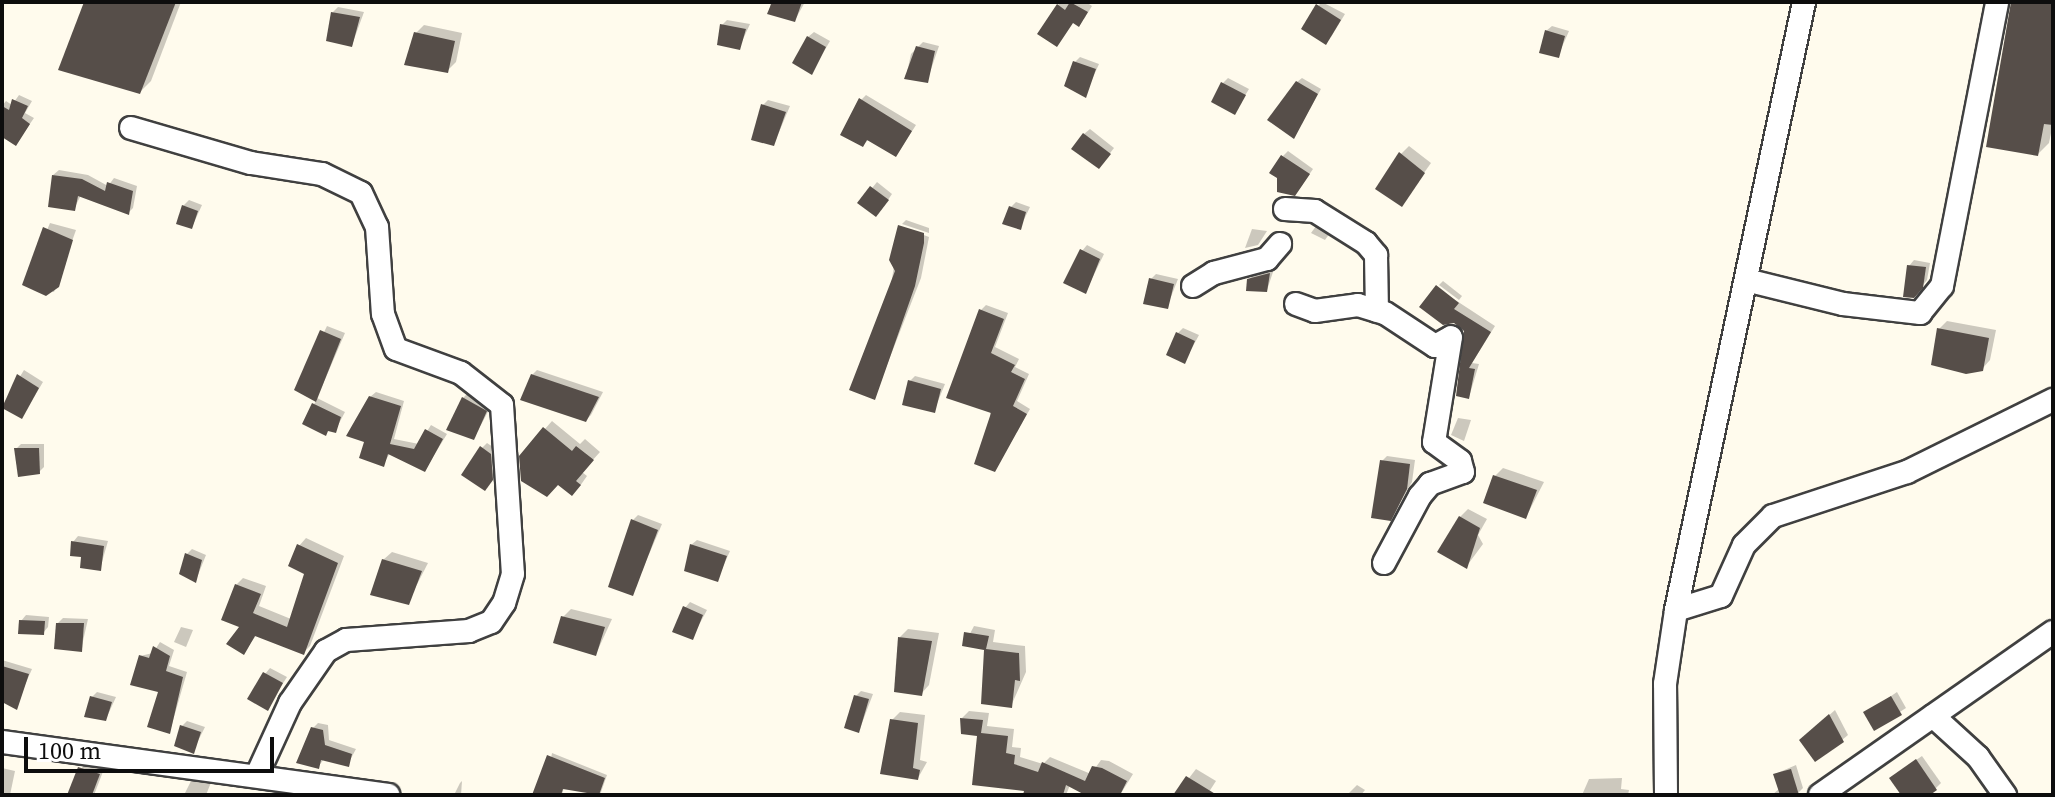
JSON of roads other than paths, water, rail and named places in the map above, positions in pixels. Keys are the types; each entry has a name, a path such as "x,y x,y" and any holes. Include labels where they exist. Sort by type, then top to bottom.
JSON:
{"street":[{"path":"1666,795 1665,684 1676,610 1804,2"},
{"path":"1746,280 1843,304 1920,313 1942,286 1997,2"},
{"path":"131,128 251,163 322,174 361,193 377,227 383,314 396,349 461,373 502,405 513,574 504,603 491,622 469,631 346,640 326,651 290,703 257,775"},
{"path":"1285,209 1315,211 1366,243 1376,255 1377,311"},
{"path":"1193,286 1214,273 1267,259 1280,244"},
{"path":"1296,304 1315,311 1358,305 1377,311 1441,354 1434,442 1460,461 1463,472 1430,484 1384,563"},
{"path":"1676,610 1721,596 1744,545 1773,516 1907,472 2053,400"},
{"path":"1820,795 2053,632"},
{"path":"1933,716 1978,757 2005,795"},
{"path":"2,742 388,795"}]}
